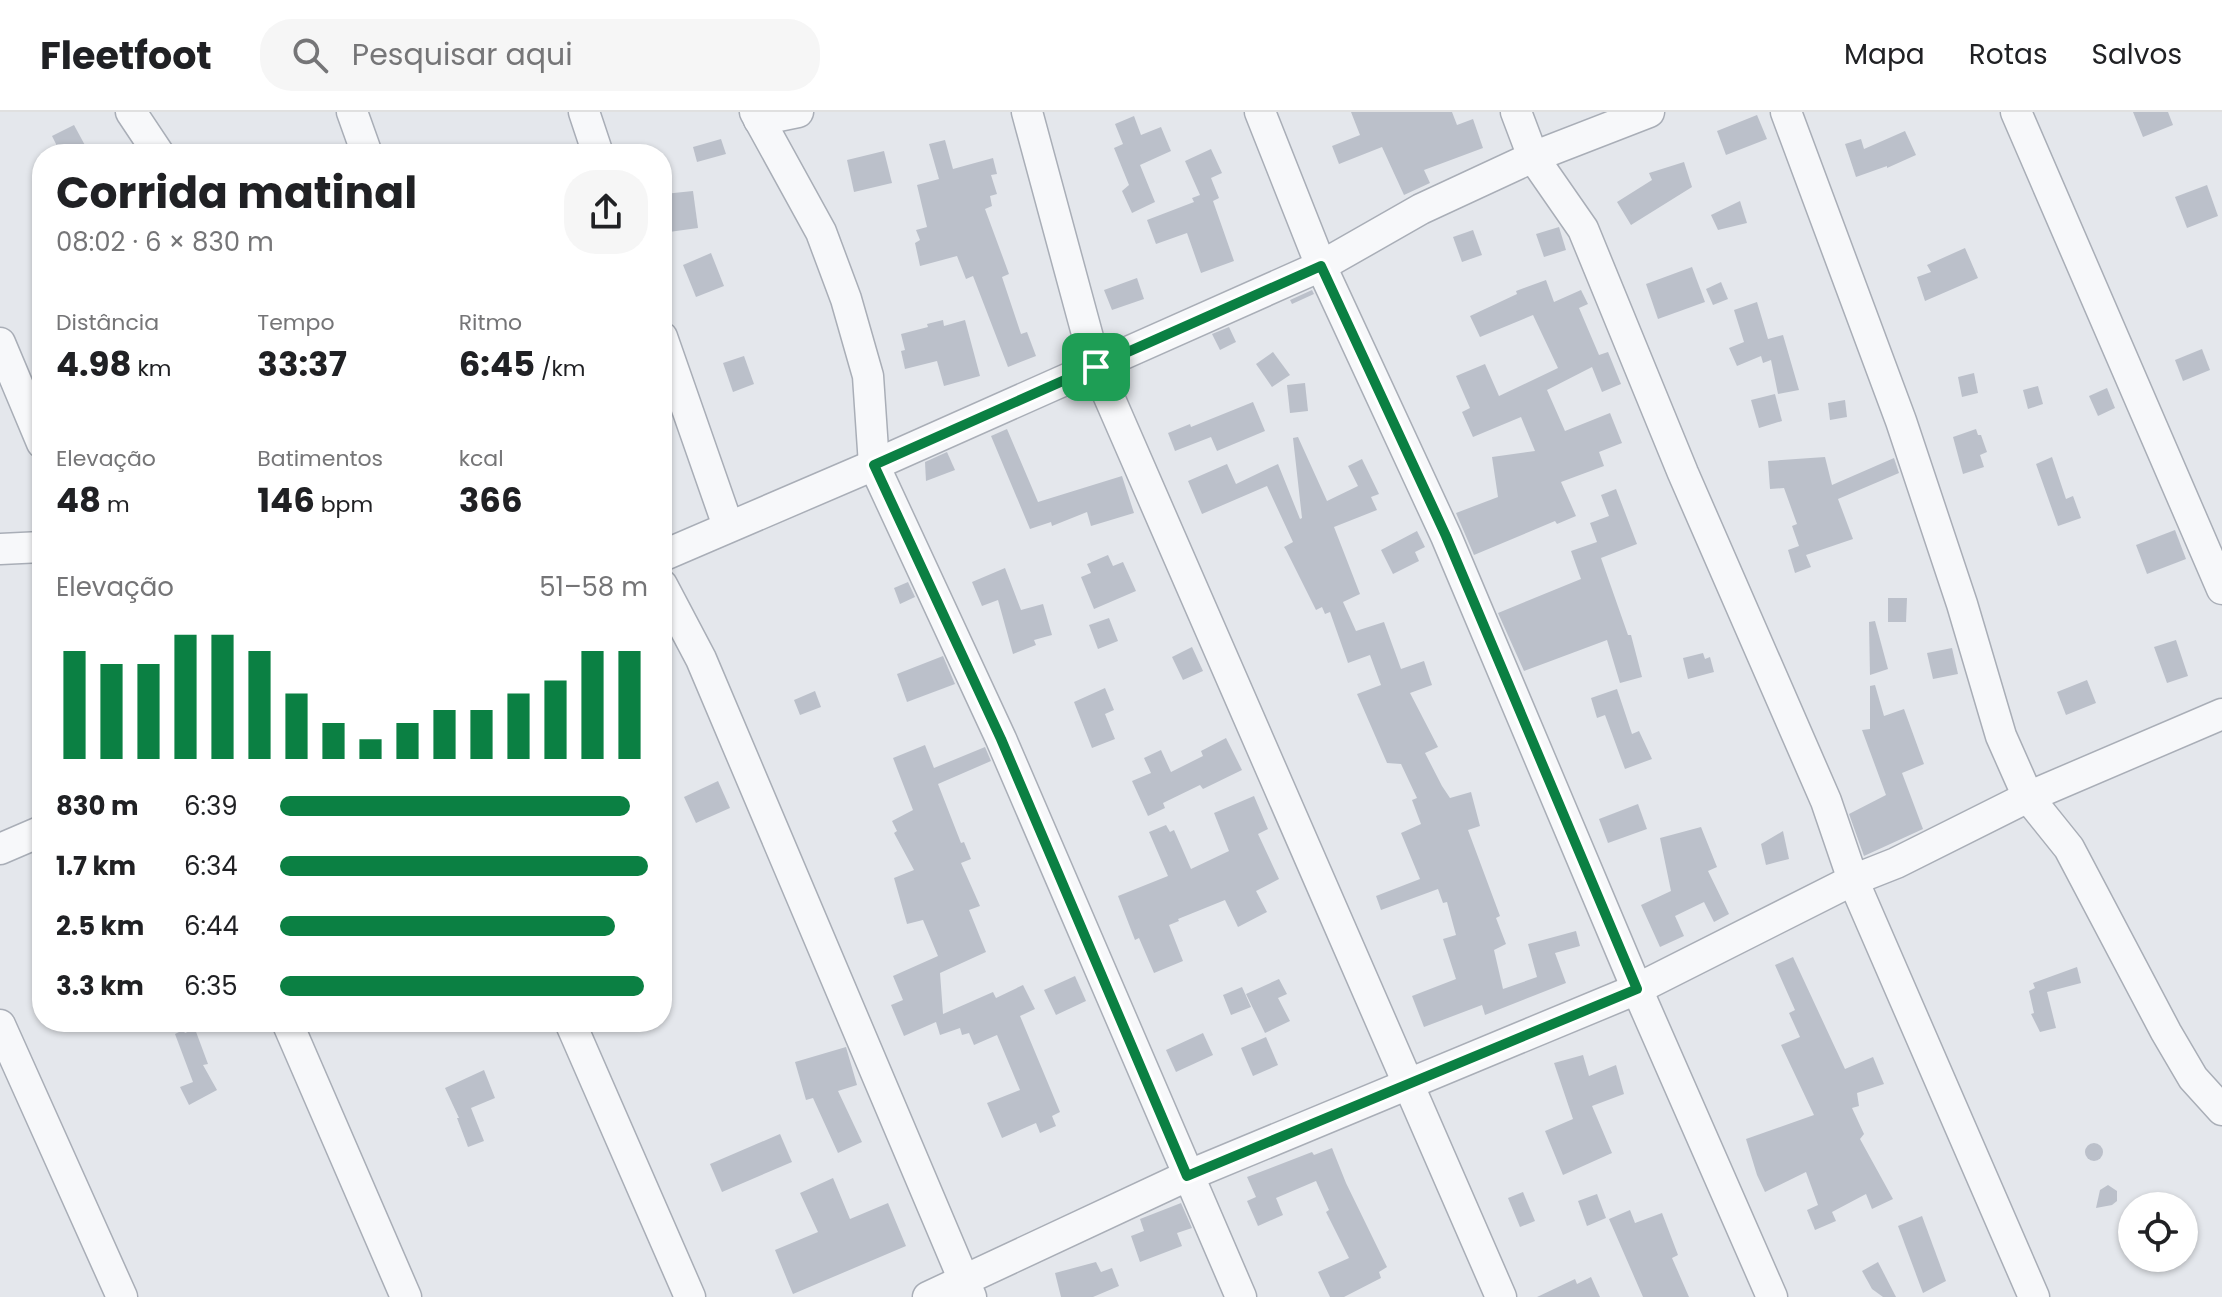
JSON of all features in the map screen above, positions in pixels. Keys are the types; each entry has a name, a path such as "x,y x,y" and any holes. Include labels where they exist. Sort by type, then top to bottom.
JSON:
{"street":[{"path":"131,112 152,144"},
{"path":"352,112 363,144"},
{"path":"584,112 595,144"},
{"path":"798,112 757,116 821,232 846,299 868,376 874,465 1001,739 1241,1297"},
{"path":"1027,112 1096,367 1501,1297"},
{"path":"1260,112 1321,266 1446,536 1637,989 1772,1297"},
{"path":"1516,112 1533,157 1583,229 1683,473 1826,801 1853,880 2034,1297"},
{"path":"672,551 1321,266 1421,209 1533,157 1649,112"},
{"path":"1786,112 1901,421 1962,604 2001,736 2028,797 2069,848 2150,1004 2193,1078 2222,1110"},
{"path":"2016,112 2222,589"},
{"path":"0,343 32,419"},
{"path":"672,366 728,526"},
{"path":"0,549 32,547"},
{"path":"672,605 707,673 967,1289"},
{"path":"928,1297 967,1289 1187,1176 1637,989 1853,880 1896,863 2028,797 2222,714"},
{"path":"0,849 32,835"},
{"path":"0,1025 122,1297"},
{"path":"291,1032 406,1297"},
{"path":"574,1032 690,1297"}],"building":[{"path":"1351,112 1452,112 1457,125 1473,119 1483,148 1424,170 1430,183 1404,195 1382,147 1339,164 1332,146 1360,135"},
{"path":"2133,112 2168,112 2173,125 2143,137"},
{"path":"1757,115 1767,139 1726,155 1717,131"},
{"path":"1134,116 1141,135 1161,127 1171,151 1140,165 1155,202 1132,213 1122,191 1129,185 1114,148 1123,144 1115,124"},
{"path":"74,125 84,144 56,144 52,136"},
{"path":"1905,131 1916,155 1856,177 1845,144 1861,139 1864,149"},
{"path":"721,139 726,154 697,162 693,147"},
{"path":"945,140 953,169 993,158 997,174 991,175 997,194 990,196 992,206 985,209 1009,274 1002,277 1021,334 1027,332 1036,356 1008,367 973,276 966,279 957,256 920,266 915,243 920,240 916,230 927,227 917,185 939,179 929,144"},
{"path":"1211,149 1222,173 1211,178 1219,198 1213,201 1234,261 1201,273 1187,233 1156,244 1147,220 1194,202 1192,198 1200,195 1185,161"},
{"path":"884,151 892,183 854,192 847,160"},
{"path":"1684,162 1692,187 1631,225 1617,202 1652,180 1649,173"},
{"path":"2207,185 2218,216 2187,228 2175,197"},
{"path":"693,191 698,228 672,232 672,193"},
{"path":"1740,201 1747,223 1718,230 1711,215"},
{"path":"1559,227 1566,250 1544,257 1536,234"},
{"path":"1473,230 1482,255 1462,262 1453,237"},
{"path":"1965,248 1978,278 1925,301 1917,277 1931,272 1927,265"},
{"path":"711,253 724,286 696,297 683,265"},
{"path":"1692,267 1705,302 1658,319 1646,284"},
{"path":"1137,278 1144,299 1112,310 1104,290"},
{"path":"1546,280 1554,302 1581,290 1588,304 1579,308 1599,355 1608,352 1621,384 1602,392 1592,367 1547,390 1565,431 1610,413 1622,443 1599,452 1604,466 1561,482 1576,516 1557,524 1555,521 1474,555 1456,513 1498,497 1492,457 1535,451 1521,417 1473,437 1462,412 1470,408 1456,376 1485,364 1499,396 1558,368 1533,315 1480,337 1470,316 1517,294 1516,291"},
{"path":"1721,282 1728,299 1713,305 1706,289"},
{"path":"1312,290 1314,294 1292,304 1290,300"},
{"path":"1757,302 1768,339 1783,335 1799,390 1778,394 1771,360 1763,363 1761,356 1737,366 1729,348 1744,342 1734,310"},
{"path":"943,320 944,326 965,320 980,376 944,386 937,361 905,369 901,334"},
{"path":"1229,327 1236,342 1220,350 1212,334"},
{"path":"2202,349 2210,370 2183,381 2175,360"},
{"path":"1273,352 1290,375 1272,387 1256,364"},
{"path":"744,356 754,384 733,392 723,363"},
{"path":"1974,373 1978,393 1962,397 1958,377"},
{"path":"1305,383 1308,411 1290,413 1287,385"},
{"path":"2038,386 2043,404 2028,409 2023,390"},
{"path":"2107,388 2115,408 2098,416 2089,396"},
{"path":"1775,394 1782,421 1759,428 1751,400"},
{"path":"1845,400 1847,417 1830,420 1828,403"},
{"path":"1253,402 1265,431 1217,451 1211,437 1175,451 1168,433"},
{"path":"1007,429 1038,502 1122,476 1134,513 1091,526 1087,512 1052,526 1051,522 1030,529 991,436"},
{"path":"1976,429 1987,452 1980,455 1984,467 1963,474 1953,437"},
{"path":"1298,437 1327,501 1358,486 1348,466 1362,459 1379,494 1371,497 1377,510 1334,527 1360,594 1343,602 1356,631 1384,622 1401,669 1424,661 1432,685 1410,693 1438,747 1425,753 1442,786 1450,798 1471,792 1480,826 1468,830 1500,916 1496,918 1506,944 1494,950 1503,989 1537,977 1528,944 1576,931 1580,946 1555,953 1566,983 1485,1015 1482,1005 1424,1027 1412,996 1456,979 1443,939 1456,935 1447,902 1443,903 1438,889 1381,910 1376,896 1420,879 1401,833 1421,824 1412,800 1417,798 1401,764 1387,763 1357,694 1381,685 1370,655 1348,663 1330,612 1325,614 1322,607 1316,610 1284,547 1293,542 1267,486 1202,514 1188,481 1227,464 1236,484 1278,464 1300,519 1293,438"},
{"path":"947,452 955,470 926,481 925,462"},
{"path":"1825,457 1832,485 1894,458 1899,473 1838,499 1853,539 1806,555 1811,567 1795,573 1788,550 1799,546 1792,526 1797,524 1784,488 1770,489 1768,461"},
{"path":"2052,457 2066,499 2073,496 2081,518 2058,526 2036,464"},
{"path":"1616,489 1637,544 1601,558 1628,635 1631,635 1642,677 1620,683 1607,640 1524,671 1498,613 1581,579 1571,551 1597,542 1590,523 1609,516 1601,495"},
{"path":"2175,530 2186,559 2147,574 2136,545"},
{"path":"1417,531 1425,547 1415,552 1419,561 1393,574 1381,550"},
{"path":"1108,555 1113,566 1123,562 1136,591 1094,609 1081,577 1091,573 1087,564"},
{"path":"1005,568 1021,610 1043,604 1052,635 1034,640 1036,645 1013,654 998,600 982,606 972,582"},
{"path":"908,582 915,597 900,604 894,588"},
{"path":"1888,598 1907,598 1906,622 1888,622"},
{"path":"1109,618 1118,641 1098,649 1089,625"},
{"path":"1875,621 1888,669 1870,675 1869,622"},
{"path":"2176,640 2188,676 2167,683 2154,647"},
{"path":"1192,647 1203,671 1183,680 1172,657"},
{"path":"1952,648 1958,674 1933,679 1927,653"},
{"path":"1703,653 1705,659 1710,657 1714,672 1688,679 1683,658"},
{"path":"943,656 955,684 907,702 897,674"},
{"path":"2087,680 2096,703 2066,715 2057,692"},
{"path":"1875,685 1884,716 1904,709 1924,764 1902,773 1923,829 1864,856 1849,814 1886,795 1862,730 1870,729 1870,686"},
{"path":"1105,688 1114,710 1105,714 1115,739 1092,748 1074,702"},
{"path":"1617,689 1632,734 1639,731 1652,759 1625,769 1605,715 1597,718 1591,698"},
{"path":"815,691 821,707 800,715 794,700"},
{"path":"1226,738 1242,770 1203,789 1200,785 1163,803 1165,808 1148,816 1132,781 1151,773 1144,758 1161,750 1171,772 1203,756 1201,751"},
{"path":"925,745 934,768 985,747 991,761 938,784 961,843 964,842 971,859 961,863 980,906 969,910 986,952 940,973 943,1014 993,992 996,998 1023,985 1035,1009 1020,1016 1060,1112 1052,1116 1056,1126 1040,1133 1036,1123 1002,1138 987,1103 1020,1090 997,1035 974,1045 969,1033 962,1035 960,1028 940,1035 936,1022 904,1036 891,1005 903,1000 893,976 938,956 923,920 907,924 894,878 914,870 894,833 897,831 892,821 913,810 893,758"},
{"path":"718,781 730,808 696,823 684,797"},
{"path":"1254,796 1268,829 1258,834 1279,879 1256,891 1267,912 1238,927 1225,900 1178,919 1169,925 1183,961 1154,973 1139,938 1135,940 1118,896 1168,876 1149,832 1166,825 1170,832 1174,830 1191,869 1229,851 1214,813"},
{"path":"1638,804 1647,829 1608,843 1599,819"},
{"path":"1701,827 1717,867 1708,871 1729,914 1714,922 1704,902 1675,916 1684,936 1660,947 1641,905 1671,891 1660,838"},
{"path":"1783,831 1789,859 1766,865 1761,844"},
{"path":"1793,957 1845,1069 1873,1057 1884,1084 1857,1093 1859,1106 1852,1108 1864,1134 1860,1139 1893,1199 1872,1209 1866,1194 1832,1212 1836,1221 1815,1230 1807,1210 1818,1205 1806,1172 1765,1192 1746,1139 1814,1115 1781,1045 1800,1037 1789,1013 1795,1010 1775,965"},
{"path":"2077,967 2081,983 2047,992 2056,1028 2040,1032 2031,1014 2034,1013 2029,991 2035,988 2033,983"},
{"path":"1075,976 1086,1001 1056,1015 1044,990"},
{"path":"1279,979 1287,994 1278,998 1290,1021 1265,1033 1246,994"},
{"path":"1242,987 1251,1007 1231,1015 1223,995"},
{"path":"196,1032 208,1064 203,1065 217,1090 189,1105 180,1087 193,1082 175,1034"},
{"path":"1203,1033 1213,1055 1176,1072 1166,1050"},
{"path":"1266,1037 1278,1065 1253,1076 1241,1048"},
{"path":"846,1047 857,1085 838,1091 862,1142 838,1153 813,1098 806,1100 795,1062"},
{"path":"1583,1055 1589,1076 1616,1065 1624,1094 1592,1106 1612,1153 1563,1175 1545,1131 1573,1119 1554,1063"},
{"path":"484,1070 495,1098 471,1108 484,1141 468,1147 445,1088"},
{"path":"780,1134 792,1162 722,1192 710,1164"},
{"path":"2094,1143 2103,1152 2094,1161 2085,1152"},
{"path":"1332,1148 1387,1267 1379,1272 1381,1278 1344,1297 1330,1297 1318,1272 1349,1258 1326,1212 1329,1210 1316,1181 1276,1198 1283,1215 1258,1226 1247,1201 1256,1197 1247,1177 1312,1152 1314,1155"},
{"path":"833,1178 850,1219 888,1203 906,1246 793,1294 775,1250 818,1232 800,1193"},
{"path":"2108,1185 2117,1191 2117,1201 2096,1208 2100,1190"},
{"path":"1523,1192 1535,1221 1520,1227 1508,1198"},
{"path":"1597,1194 1606,1218 1587,1226 1578,1201"},
{"path":"1181,1203 1192,1228 1177,1233 1182,1246 1140,1262 1131,1236 1144,1231 1140,1219"},
{"path":"1630,1210 1635,1223 1662,1213 1678,1255 1672,1258 1689,1297 1643,1297 1609,1219"},
{"path":"1922,1216 1946,1281 1923,1293 1898,1226"},
{"path":"1096,1262 1101,1272 1112,1268 1119,1286 1093,1297 1061,1297 1055,1273"},
{"path":"1878,1262 1896,1297 1883,1297 1872,1289 1862,1271"},
{"path":"1591,1277 1600,1297 1537,1297 1575,1279 1577,1284"}],"route":[{"path":"1321,266 1446,536 1637,989 1187,1176 1001,739 874,465 1096,367 1321,266"}]}
